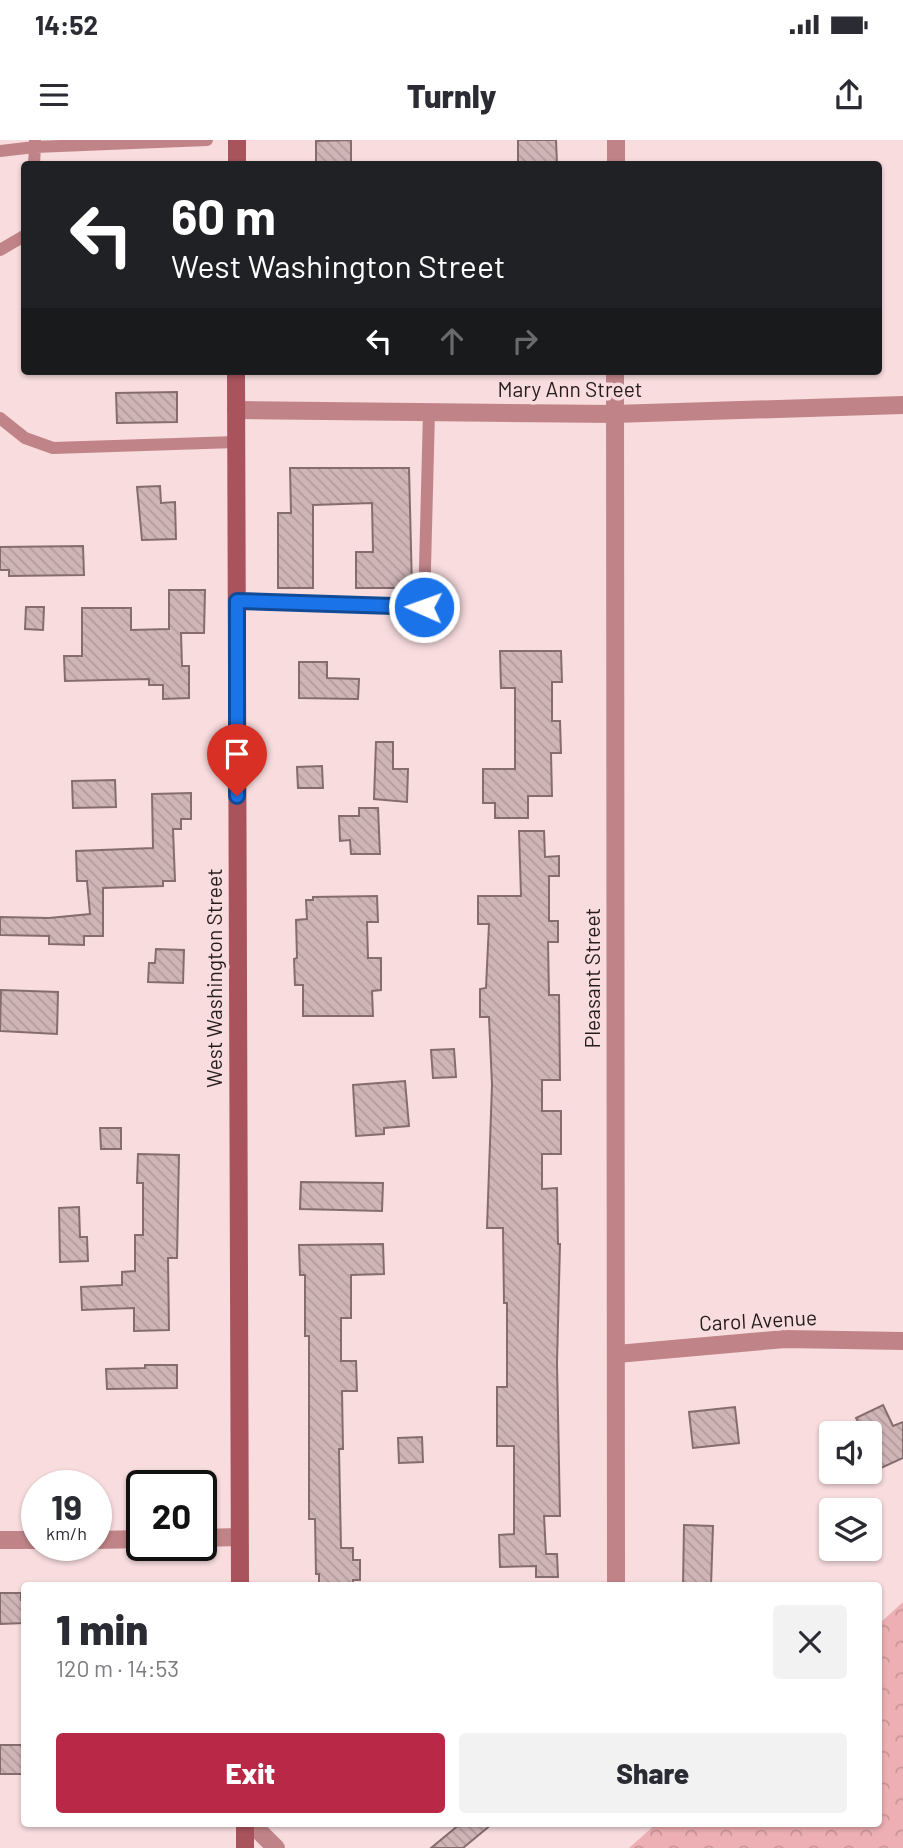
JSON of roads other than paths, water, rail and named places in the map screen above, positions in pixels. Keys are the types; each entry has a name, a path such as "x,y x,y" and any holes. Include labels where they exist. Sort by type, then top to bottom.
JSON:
{"main road":[{"path":"237,140 237,161"},
{"name":"West Washington Street","path":"236,375 240,1582"},
{"path":"245,1827 246,1848"}],"street":[{"path":"616,140 616,161"},
{"name":"Pleasant Street","path":"615,375 616,1582"},
{"name":"Mary Ann Street","path":"236,410 614,414 903,405"},
{"name":"Carol Avenue","path":"617,1354 785,1339 903,1341"},
{"path":"217,1538 239,1537"},
{"path":"0,1540 21,1540"},
{"path":"255,1827 276,1848"}],"lane":[{"path":"0,151 35,143 207,140"},
{"path":"34,161 35,143"},
{"path":"0,250 21,238"},
{"path":"237,601 424,607 429,412"},
{"path":"0,418 25,438 53,448 236,442"}]}
